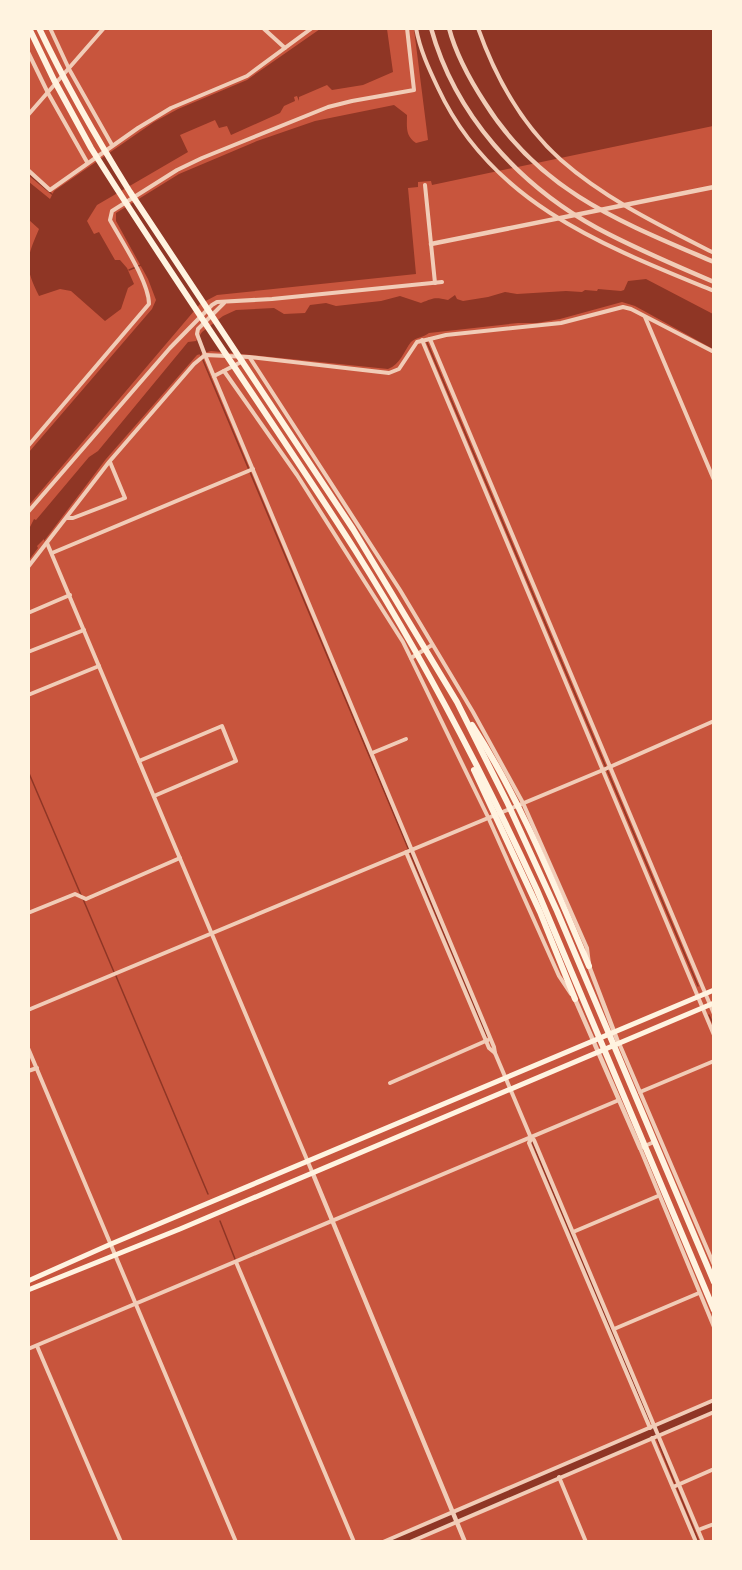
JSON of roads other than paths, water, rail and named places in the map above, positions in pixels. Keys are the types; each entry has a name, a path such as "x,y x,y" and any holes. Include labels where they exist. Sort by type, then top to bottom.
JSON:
{"highway":[{"path":"29,28 91,148 355,551 419,658 509,828 714,1310"},
{"path":"39,28 58,68 124,183 347,520 504,779 589,966"},
{"path":"457,702 508,804 557,911 714,1282"},
{"path":"456,729 540,912 575,999"}],"main road":[{"path":"28,1281 714,990"},
{"path":"28,1290 313,1174 618,1042 712,1004"}],"street":[{"path":"50,28 69,69 112,145"},
{"path":"28,116 104,28"},
{"path":"263,28 285,48"},
{"path":"28,171 50,190 112,145 171,108 247,76 312,28"},
{"path":"28,446 149,304 149,296 138,271 110,220 112,211 177,170 202,158 328,108 352,101 414,90 407,28"},
{"path":"416,28 425,60 444,100 483,158 505,180 531,202 554,217 652,266 714,291"},
{"path":"431,28 442,61 469,113 502,155 533,185 565,209 595,227 714,282"},
{"path":"449,28 474,86 494,117 534,164 579,198 610,216 714,262"},
{"path":"478,28 490,60 518,110 560,159 591,184 714,253"},
{"path":"28,52 87,162"},
{"path":"425,185 435,283"},
{"path":"431,244 714,187"},
{"path":"28,512 190,325 212,305 442,282"},
{"path":"224,303 198,329 197,334 462,968 489,1040"},
{"path":"28,567 109,462 205,355 249,357 389,373 399,369 414,346 422,340 446,335 561,323 622,307 714,352"},
{"path":"645,317 714,480"},
{"path":"429,339 705,994 712,1004 714,1014"},
{"path":"422,340 714,1035"},
{"path":"214,376 249,357"},
{"path":"249,357 400,590 473,712 523,803 587,948 589,966 618,1042 714,1266"},
{"path":"224,371 321,510 403,642 489,817 559,976 575,999 714,1327"},
{"path":"447,400 454,397"},
{"path":"465,440 471,437"},
{"path":"66,518 74,518 125,498 109,462"},
{"path":"476,468 483,465"},
{"path":"52,553 253,469"},
{"path":"321,510 339,498"},
{"path":"47,543 333,1221 465,1542"},
{"path":"513,556 519,553"},
{"path":"522,577 528,574"},
{"path":"28,613 70,595"},
{"path":"545,631 551,628"},
{"path":"28,652 84,630"},
{"path":"411,658 432,645"},
{"path":"28,695 99,666"},
{"path":"567,684 574,681"},
{"path":"28,1010 714,722"},
{"path":"139,761 222,726 236,761 154,796"},
{"path":"372,753 406,739"},
{"path":"406,852 468,998 495,1053 531,1138 534,1140 596,1301 620,1350"},
{"path":"28,913 75,894 86,899 180,858"},
{"path":"414,871 420,868"},
{"path":"429,906 435,904"},
{"path":"440,932 446,930"},
{"path":"456,970 462,968"},
{"path":"468,998 473,995"},
{"path":"390,1083 489,1040"},
{"path":"28,1048 236,1542"},
{"path":"640,1092 714,1061"},
{"path":"28,1071 37,1068"},
{"path":"28,1349 619,1100"},
{"path":"640,1148 660,1140"},
{"path":"572,1235 658,1196"},
{"path":"579,1254 595,1284 652,1427 658,1435 703,1542"},
{"path":"236,1262 354,1542"},
{"path":"590,1286 595,1284"},
{"path":"610,1333 699,1293"},
{"path":"596,1301 601,1299"},
{"path":"604,1319 609,1317"},
{"path":"37,1346 121,1542"},
{"path":"383,1542 714,1401"},
{"path":"410,1542 714,1412"},
{"path":"653,1438 696,1542"},
{"path":"673,1486 714,1469"},
{"path":"559,1477 586,1542"},
{"path":"698,1530 714,1524"}],"waterway":[{"path":"28,174 53,195"},
{"path":"129,270 141,265"},
{"path":"426,340 698,986"},
{"path":"200,353 487,1036"},
{"path":"28,771 81,895"},
{"path":"83,899 114,972"},
{"path":"116,976 208,1194"},
{"path":"709,1015 714,1026"},
{"path":"532,1142 649,1420"},
{"path":"220,1221 235,1259"},
{"path":"394,1542 714,1407"},
{"path":"652,1427 675,1484"},
{"path":"677,1488 699,1542"}]}
